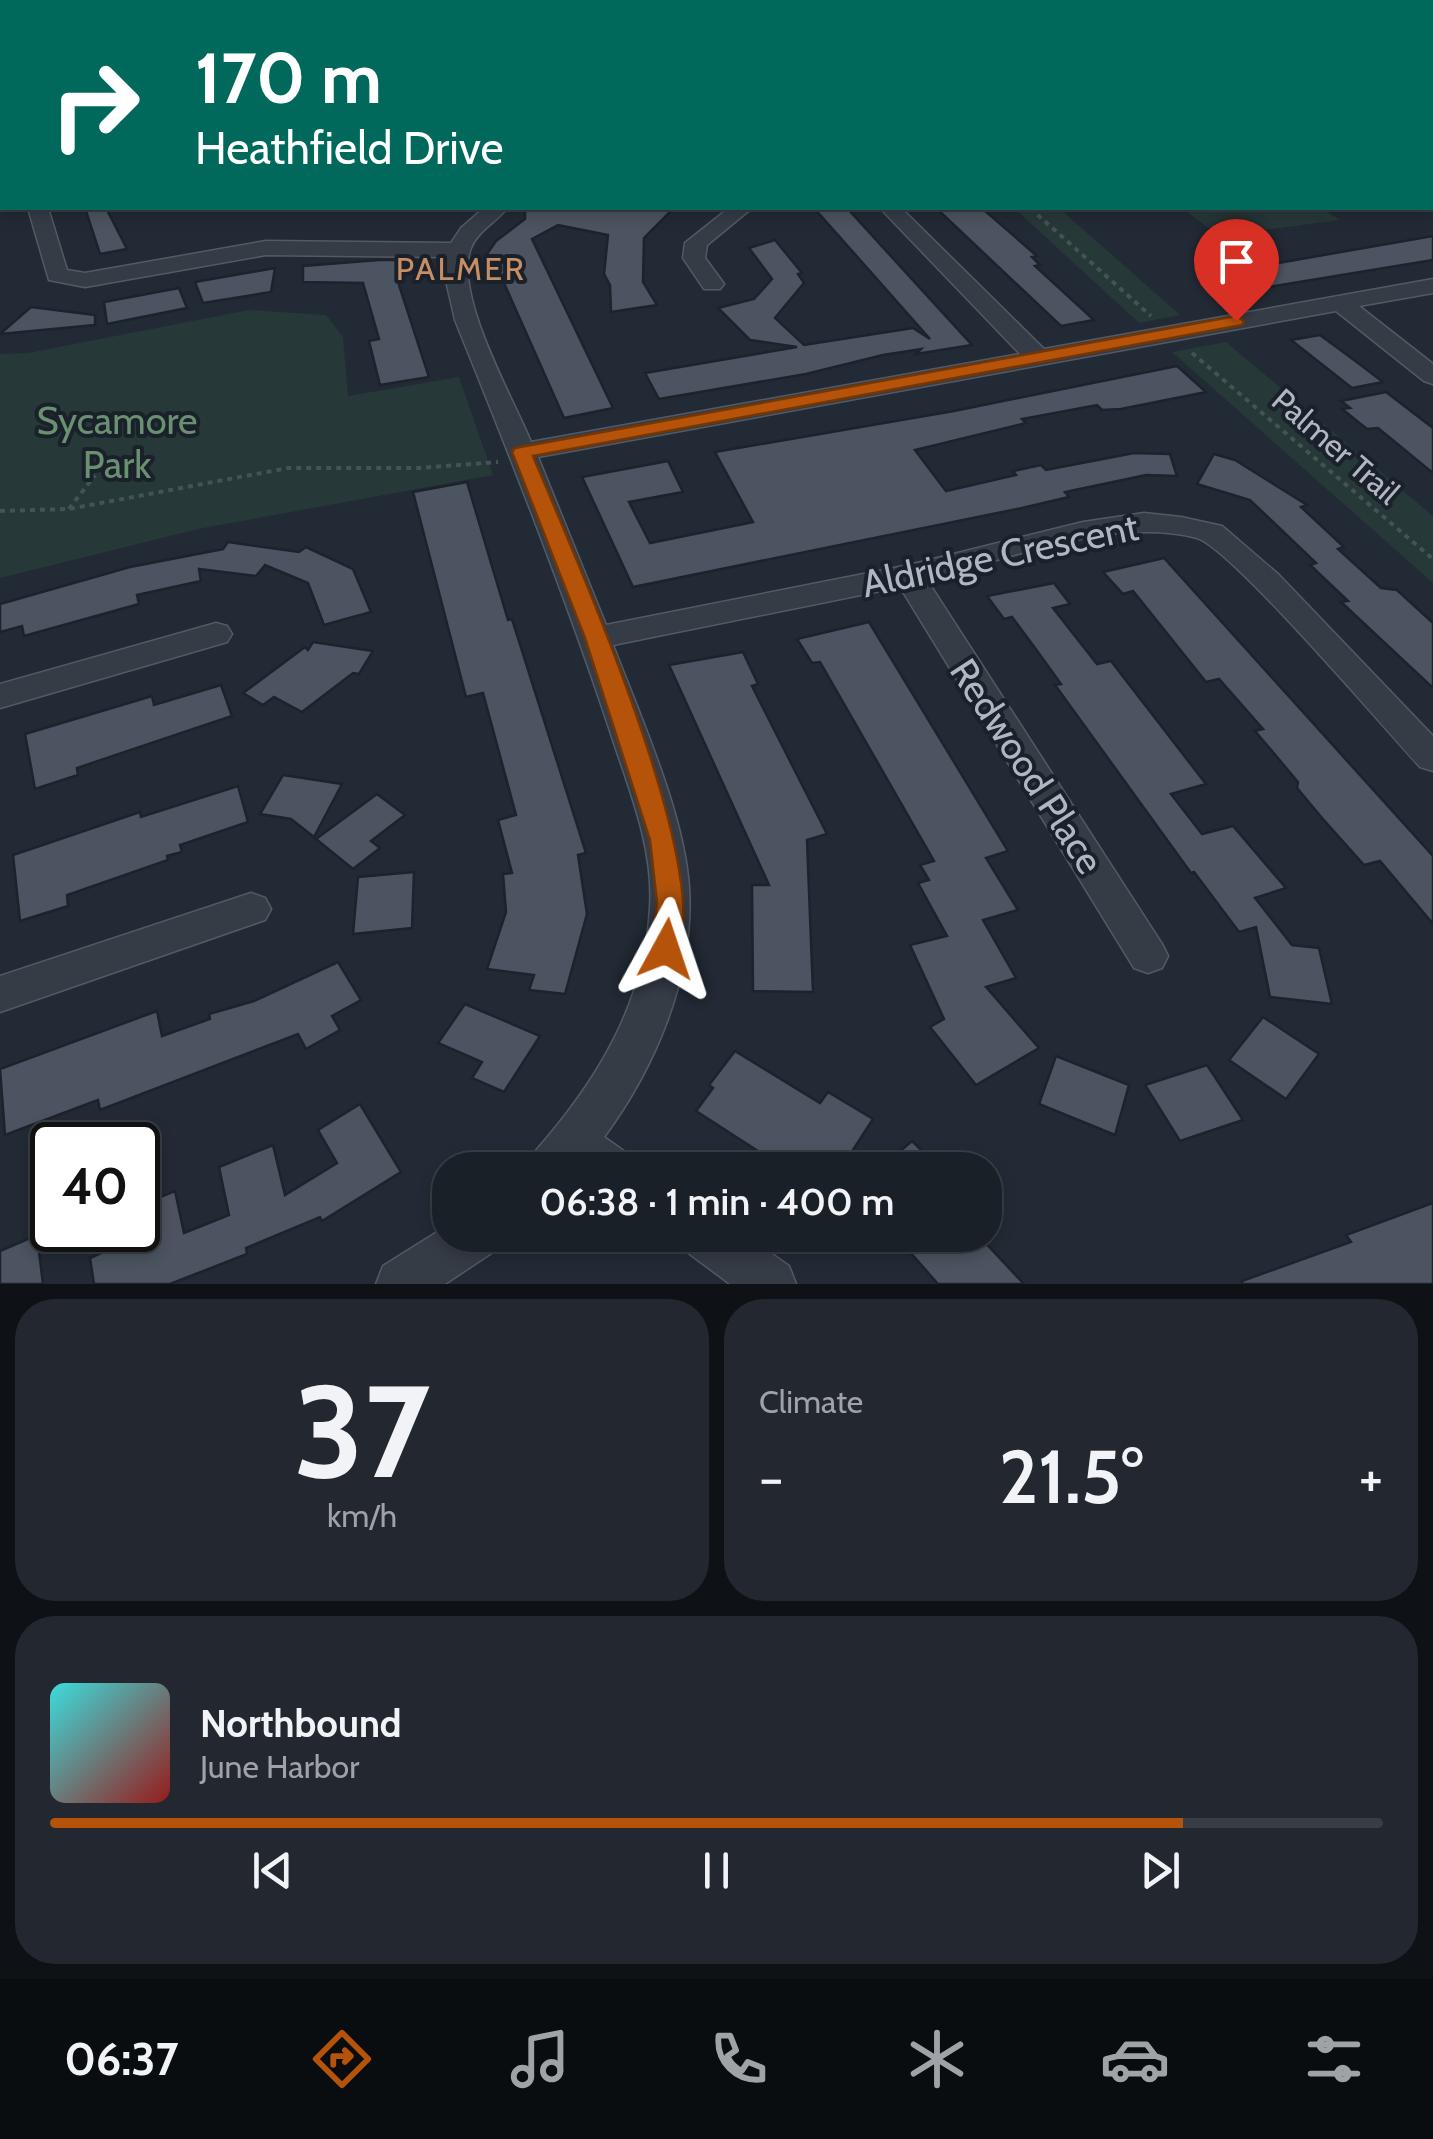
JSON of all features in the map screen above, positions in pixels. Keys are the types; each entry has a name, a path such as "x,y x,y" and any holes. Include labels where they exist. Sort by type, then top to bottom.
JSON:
{"street":[{"path":"39,210 57,274 85,280 266,248 458,250"},
{"path":"494,210 474,226 458,250 454,272 467,320 597,638 663,840 671,902 666,949 649,1018 606,1098 565,1152"},
{"path":"712,284 694,258 696,242 739,210"},
{"path":"892,210 1040,360"},
{"path":"524,458 1433,286"},
{"path":"1339,302 1433,376"},
{"name":"Aldridge Crescent","path":"597,638 909,574 1082,531 1144,522 1212,532 1267,582 1433,758"},
{"name":"Redwood Place","path":"909,574 955,654 1031,766 1148,956"},
{"path":"0,696 216,634"},
{"path":"0,994 251,908"},
{"path":"400,1284 450,1252"},
{"path":"728,1252 772,1284"}],"path":[{"name":"Palmer Trail","path":"1032,210 1135,299 1167,334 1433,559"},
{"path":"0,511 69,510 288,468 419,468 524,458"},
{"path":"69,510 94,475"}],"green space":[{"path":"1016,210 1061,210 1180,315 1139,323"},
{"path":"1184,210 1324,210 1340,220 1220,236"},
{"name":"Sycamore Park","path":"249,310 326,315 343,337 348,396 459,377 493,475 198,529 0,578 0,354 28,353"},
{"path":"1226,342 1433,516 1433,583 1172,352"}],"building":[{"path":"86,210 107,210 127,249 100,254"},
{"path":"525,210 672,210 644,238 643,282 657,305 611,312 610,285 604,274 608,235 558,225 532,239 613,408 564,418 496,265 499,256 491,260 487,254 496,241 525,219"},
{"path":"816,210 849,210 972,345 883,355 806,374 659,399 645,373 797,347 750,340 718,308 754,299 772,279 749,248 775,240 802,273 798,274 804,283 775,318 804,345 913,328 930,339"},
{"path":"938,210 984,210 1037,256 1032,257 1040,265 1035,266 1094,320 1061,326"},
{"path":"1433,236 1433,260 1256,289 1232,271"},
{"path":"408,260 399,285 429,377 380,385 369,341 379,339 363,283 303,282 303,266"},
{"path":"275,268 271,292 203,303 195,282"},
{"path":"179,288 187,308 107,324 104,302"},
{"path":"31,307 95,315 95,325 0,334"},
{"path":"1320,335 1383,382 1352,388 1291,340"},
{"path":"1177,366 1206,392 1121,409 1102,410 1097,405 1022,419 1026,423 915,450 946,491 1016,475 1013,471 1041,465 1046,470 1134,453 1170,454 1177,476 1146,475 1065,492 1069,497 1022,508 633,587 582,477 668,461 683,492 629,502 650,543 753,522 715,452 954,411"},
{"path":"1386,392 1433,428 1433,473 1378,428 1367,429 1342,409 1350,408 1341,401"},
{"path":"1214,454 1235,460 1307,505 1301,507 1344,547 1338,549 1381,588 1397,590 1433,623 1433,688 1341,602 1348,601 1310,565 1316,563 1250,500 1197,484"},
{"path":"467,482 508,620 512,619 586,853 578,855 587,914 565,994 529,990 534,975 487,969 506,912 503,874 512,873 498,820 516,815 483,693 466,697 413,492"},
{"path":"228,542 299,552 306,547 353,569 371,612 324,625 308,583 265,565 256,576 199,569 201,581 137,595 139,604 24,636 22,626 0,632 0,604 130,567 223,549"},
{"path":"1164,558 1433,856 1433,924 1380,861 1364,865 1322,818 1255,731 1263,729 1219,679 1206,682 1133,591 1123,594 1103,572"},
{"path":"1054,583 1070,604 1053,608 1097,664 1111,661 1206,784 1171,794 1202,834 1233,826 1286,888 1255,898 1292,945 1319,948 1332,1004 1270,997 1256,927 1239,932 1191,873 1055,685 1061,684 1035,648 1012,617 1004,619 987,596"},
{"path":"869,622 1008,851 986,858 1018,910 983,920 1016,978 986,987 1039,1048 976,1085 930,1027 944,1019 910,945 947,936 918,883 929,880 920,865 934,861 820,662 812,663 797,639"},
{"path":"313,642 373,651 359,674 353,673 302,712 274,697 263,705 243,693 305,647 308,650"},
{"path":"743,652 758,684 752,686 827,834 807,840 813,992 753,991 752,885 769,885 669,665"},
{"path":"221,685 232,716 77,768 78,775 35,789 25,734 152,696 154,705"},
{"path":"283,775 342,784 314,837 291,819 260,814"},
{"path":"238,786 248,822 180,845 182,852 167,856 168,860 67,895 68,906 20,921 13,855 140,812 141,817"},
{"path":"377,794 405,815 371,841 380,848 353,869 316,839"},
{"path":"414,872 412,928 353,934 358,877"},
{"path":"338,962 361,1000 332,1016 340,1030 306,1049 298,1034 100,1110 98,1100 30,1122 30,1126 5,1135 0,1069 157,1011 162,1036 210,1019 209,1014 254,1001"},
{"path":"465,1004 540,1036 504,1092 472,1078 482,1062 438,1043"},
{"path":"1263,1017 1319,1054 1286,1099 1229,1060"},
{"path":"735,1051 820,1103 828,1092 873,1119 852,1152 759,1152 696,1111 713,1088 709,1085"},
{"path":"1056,1056 1129,1085 1115,1135 1039,1104"},
{"path":"1207,1065 1243,1120 1180,1141 1145,1085"},
{"path":"360,1104 401,1172 322,1221 320,1217 246,1248 247,1254 170,1284 94,1284 90,1258 103,1252 160,1252 160,1197 175,1191 184,1233 229,1215 219,1167 273,1145 285,1195 337,1163 318,1130"},
{"path":"912,1141 923,1152 899,1152"},
{"path":"1433,1203 1433,1284 1242,1284 1351,1242 1346,1235"},
{"path":"30,1238 30,1252 39,1252 43,1284 0,1284 0,1251"},
{"path":"910,1252 994,1252 1024,1284 938,1284"}],"district":[{"name":"PALMER","path":"461,268"}],"route":[{"path":"666,949 671,902 663,840 597,638 522,452 1236,321"}]}
